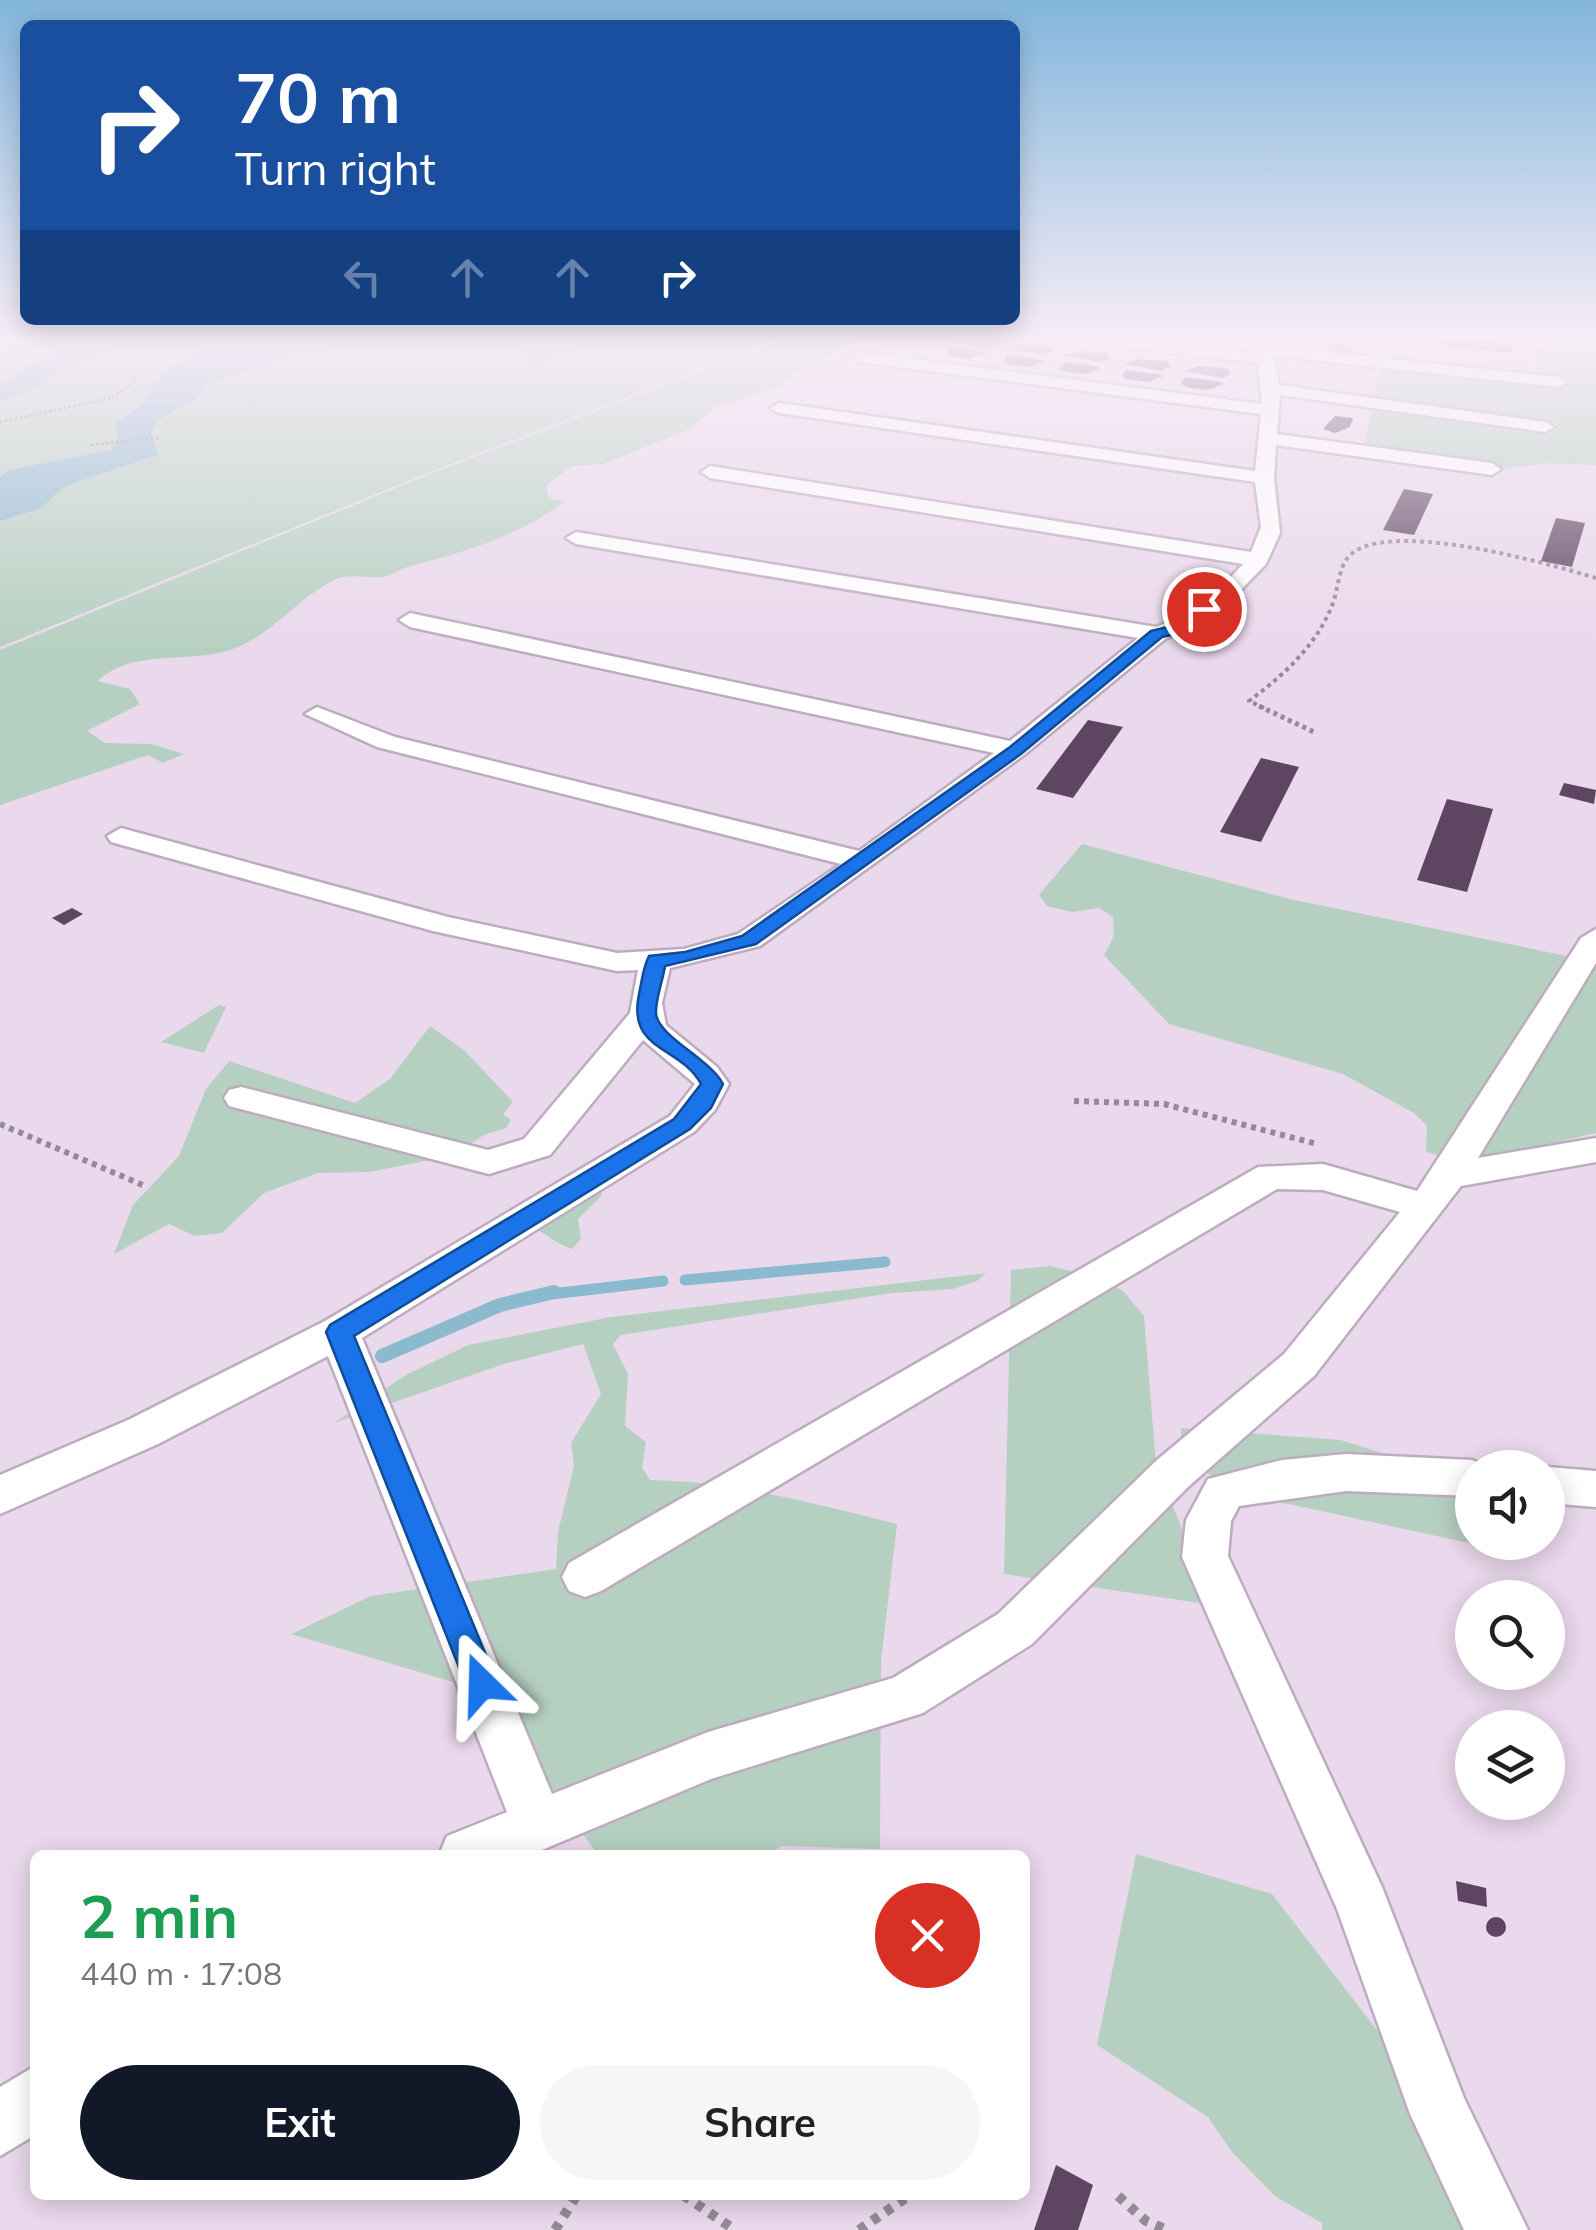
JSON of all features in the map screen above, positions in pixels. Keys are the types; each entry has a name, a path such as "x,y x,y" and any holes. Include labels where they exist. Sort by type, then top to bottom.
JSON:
{"street":[{"path":"1021,443 1264,478"},
{"path":"576,538 1157,634 1181,628 1259,560 1270,531 1264,478 1266,443"},
{"path":"1303,443 1492,469"},
{"path":"710,472 1259,560"},
{"path":"410,620 1016,750"},
{"path":"121,836 444,924 617,962 686,958 749,940 864,861 1016,750 1157,634"},
{"path":"317,714 386,742 864,861"},
{"path":"478,1850 708,1756 905,1697 1015,1628 1172,1473 1300,1365 1435,1190 1596,938"},
{"path":"241,1098 490,1162 537,1147 646,1014 656,960"},
{"path":"0,1495 143,1432 339,1332 682,1124 703,1102 712,1084 705,1070 653,1032 646,1014"},
{"path":"585,1577 1271,1176 1323,1177 1435,1190 1596,1150"},
{"path":"339,1332 539,1825"},
{"path":"1455,1476 1424,1473 1260,1479 1224,1492 1209,1520 1205,1557 1242,1630 1363,1906 1440,2114 1497,2230"},
{"path":"1565,1487 1596,1490"},
{"path":"0,2126 30,2100"}],"path":[{"path":"91,444 101,443"},
{"path":"1314,732 1249,701 1280,680 1312,640 1332,606 1346,559 1358,548 1373,540 1398,538 1548,564 1596,578"},
{"path":"1074,1101 1103,1096 1157,1104 1336,1150"},
{"path":"0,1124 145,1186"},
{"path":"1118,2196 1146,2221 1168,2230"},
{"path":"555,2230 574,2200"},
{"path":"690,2200 735,2230"},
{"path":"858,2230 903,2200"}],"green space":[{"path":"0,443 506,443 435,470 0,647"},
{"path":"511,443 655,443 603,464 572,466 546,485 549,499 565,501 511,533 386,576 337,579 260,635 230,650 144,660 112,671 98,681 130,689 140,704 87,731 105,743 151,744 184,754 163,763 148,755 0,805 0,650"},
{"path":"1365,443 1596,443 1596,465 1550,463 1510,468 1428,453 1364,448"},
{"path":"1082,844 1290,899 1596,962 1596,1133 1467,1163 1426,1152 1427,1126 1414,1113 1343,1074 1169,1024 1104,955 1114,936 1113,917 1099,908 1072,912 1047,906 1039,895"},
{"path":"219,1005 226,1007 204,1053 161,1042"},
{"path":"430,1026 465,1051 513,1102 503,1114 511,1120 506,1128 484,1135 450,1156 369,1172 318,1173 264,1193 222,1233 195,1236 169,1224 114,1254 133,1205 179,1156 206,1089 229,1061 355,1103 390,1079"},
{"path":"594,1181 602,1195 578,1219 581,1239 572,1249 509,1217 517,1204"},
{"path":"1050,1266 1106,1280 1124,1292 1144,1316 1156,1465 1213,1605 1004,1574 1011,1270"},
{"path":"986,1273 977,1281 953,1289 892,1293 621,1335 613,1344 628,1374 625,1426 646,1442 642,1468 650,1480 744,1489 897,1524 881,1661 880,1849 781,1846 776,1850 594,1850 480,1690 291,1634 371,1596 556,1569 558,1532 574,1466 571,1443 601,1394 583,1344 504,1364 334,1423 406,1375 468,1345 611,1317"},
{"path":"1181,1428 1340,1440 1455,1475 1455,1540 1229,1491 1181,1450"},
{"path":"1136,1854 1272,1894 1397,2056 1486,2230 1322,2230 1322,2223 1276,2197 1232,2152 1208,2117 1097,2045"}],"water":[{"path":"116,443 154,443 158,455 76,482 61,489 41,508 0,521 0,477 9,470 112,450"}],"building":[{"path":"1404,489 1433,494 1414,535 1383,530"},
{"path":"1556,518 1585,523 1572,567 1541,561"},
{"path":"1088,720 1123,727 1073,798 1036,789"},
{"path":"1261,758 1299,767 1261,842 1220,832"},
{"path":"1564,783 1596,790 1594,804 1559,795"},
{"path":"1447,799 1493,809 1467,892 1417,880"},
{"path":"72,908 83,914 64,925 52,918"},
{"path":"1456,1881 1486,1888 1487,1907 1458,1901"},
{"path":"1496,1917 1506,1927 1496,1937 1486,1927"},
{"path":"1056,2165 1093,2185 1078,2230 1034,2230"}],"waterway":[{"path":"685,1280 885,1262"},
{"path":"543,1295 663,1281"},
{"path":"382,1356 500,1305 554,1292"}],"route":[{"path":"482,1684 339,1332 556,1204 682,1124 703,1102 712,1084 705,1070 653,1032 646,1014 656,960 686,958 749,940 1016,750 1157,634 1181,628 1204,609"}]}
